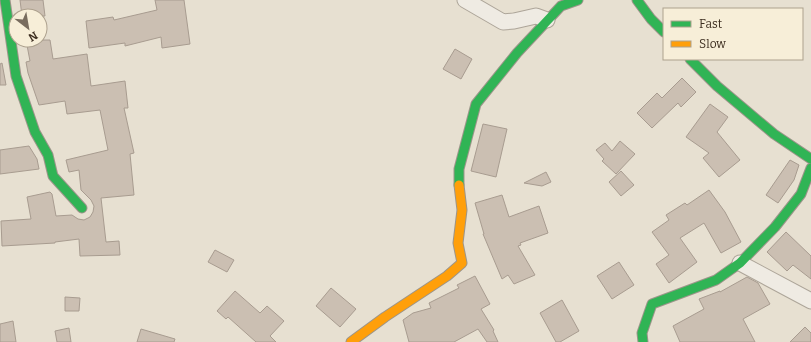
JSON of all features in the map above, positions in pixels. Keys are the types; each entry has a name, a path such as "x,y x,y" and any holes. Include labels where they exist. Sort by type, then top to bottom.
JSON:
{"street":[{"path":"5,0 16,76 35,132 48,155 53,176 58,184 82,208"},
{"path":"465,0 503,22 536,16 547,20"},
{"path":"351,342 385,317 447,276 462,263 458,243 462,210 459,189 459,169 476,104 547,20 561,6 578,0"},
{"path":"637,0 651,19 663,31"},
{"path":"691,60 717,86 774,134 811,159"},
{"path":"643,342 642,333 652,304 716,280 740,263 775,227 801,194 811,168"},
{"path":"740,263 811,301"}],"building":[{"path":"20,0 43,0 44,8 21,8"},
{"path":"155,0 184,0 190,44 162,48 161,37 125,46 125,43 89,48 86,21 113,17 114,20 157,10"},
{"path":"48,40 50,40 53,59 87,54 91,86 125,81 128,108 124,108 134,153 130,154 134,195 101,198 106,242 119,241 120,255 80,256 79,239 55,243 2,246 1,221 31,219 27,197 50,192 52,194 56,216 72,215 78,219 84,220 90,217 94,206 91,200 81,190 79,170 69,172 66,160 108,150 100,110 67,114 65,101 39,105 28,73 26,62 30,61 28,48 48,48"},
{"path":"455,49 472,59 461,79 443,69"},
{"path":"2,63 6,85 0,85 0,64"},
{"path":"682,78 696,92 681,107 678,103 652,128 637,113 657,93 662,98"},
{"path":"710,104 728,117 717,132 740,160 719,177 703,158 709,153 686,137"},
{"path":"483,124 507,129 496,177 471,171"},
{"path":"620,141 635,154 616,174 602,161 604,159 596,150 605,143 612,151"},
{"path":"29,146 37,159 39,169 0,174 0,150"},
{"path":"790,160 799,165 794,180 778,203 766,195"},
{"path":"621,171 634,185 621,196 609,182"},
{"path":"546,172 551,182 542,186 524,183"},
{"path":"709,190 725,212 741,242 721,253 704,223 680,238 697,262 669,283 656,264 669,255 652,232 669,220 666,215 685,203 687,205"},
{"path":"502,195 509,217 539,206 548,233 520,243 521,245 518,246 535,275 514,284 508,275 502,279 483,234 475,203"},
{"path":"786,232 811,256 811,279 793,265 787,271 767,252"},
{"path":"215,250 234,260 227,272 208,262"},
{"path":"619,262 634,285 612,299 597,276"},
{"path":"475,276 490,304 481,309 494,330 493,331 498,342 487,342 478,329 454,342 409,342 403,320 413,313 431,308 429,303 459,288 457,285"},
{"path":"747,277 758,283 770,304 743,319 755,342 680,342 673,326 704,309 699,299 720,292"},
{"path":"331,288 356,309 340,327 316,306"},
{"path":"235,291 260,313 267,306 284,321 270,336 276,342 256,342 228,317 226,319 217,311"},
{"path":"65,297 80,298 79,311 65,311"},
{"path":"562,300 579,331 560,342 556,342 540,313"},
{"path":"13,321 16,342 0,342 0,324"},
{"path":"805,327 811,333 811,342 790,342"},
{"path":"69,328 71,342 57,342 55,331"},
{"path":"141,329 175,339 174,342 137,342"}],"traffic: fast":[{"path":"5,0 16,76 35,132 48,155 53,176 82,208"},
{"path":"459,185 459,169 476,104 517,53 561,6 578,0"},
{"path":"637,0 651,19 663,31"},
{"path":"691,60 717,86 774,134 811,159"},
{"path":"643,342 642,333 652,304 716,280 740,263 775,227 801,194 811,168"}],"traffic: slow":[{"path":"351,342 385,317 447,276 462,263 458,243 462,210 459,185"}]}
